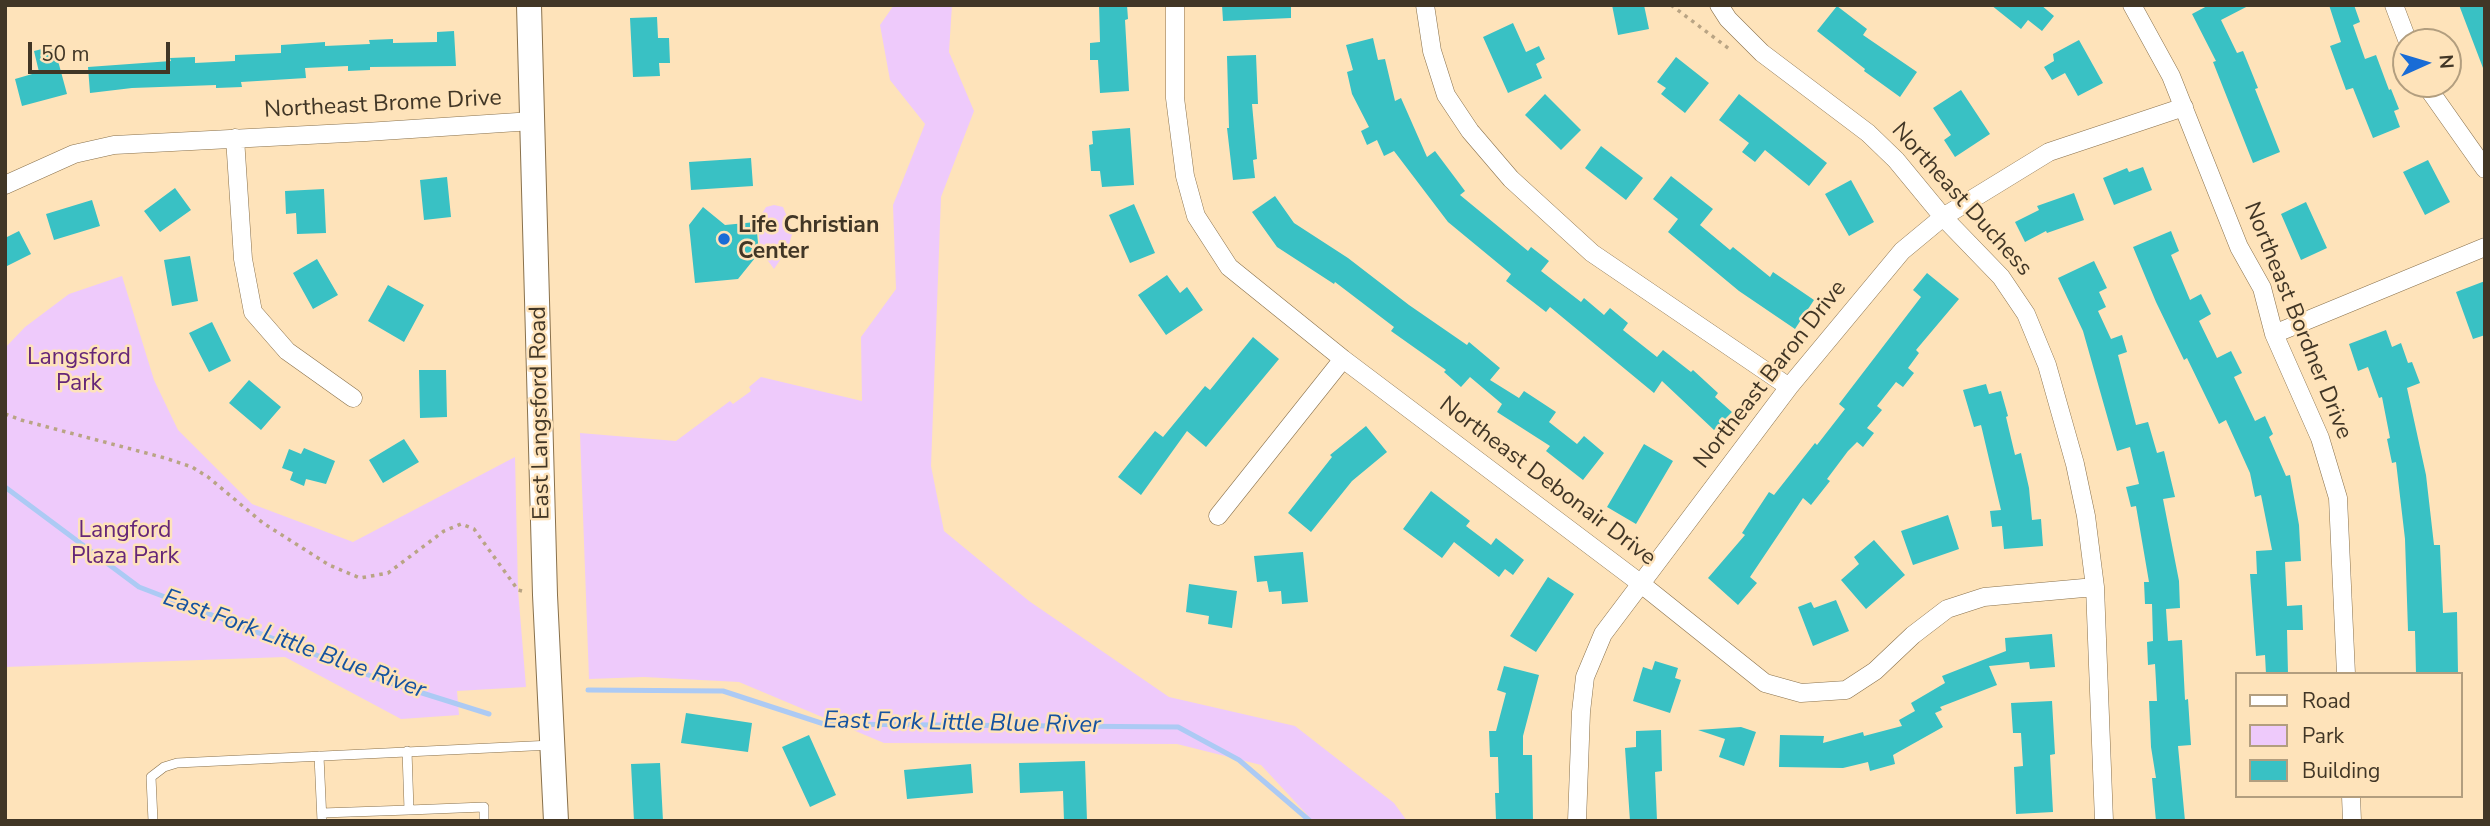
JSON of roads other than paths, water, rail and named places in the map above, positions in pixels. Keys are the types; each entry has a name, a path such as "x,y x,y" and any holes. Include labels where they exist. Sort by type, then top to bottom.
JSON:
{"street":[{"name":"East Langsford Road","path":"529,5 545,595 556,821"},
{"name":"Northeast Debonair Drive","path":"1174,5 1175,98 1185,176 1196,216 1229,267 1343,359 1640,583 1765,683 1801,692 1846,690 1875,671 1913,635 1947,609 1984,597 2095,587"},
{"path":"1425,5 1432,51 1446,94 1470,131 1511,179 1591,253 1789,387"},
{"name":"Northeast Duchess","path":"1719,5 1728,19 1762,53 1868,133 1896,160 1943,217 2001,277 2026,314 2047,365 2075,464 2086,516 2095,587 2104,821"},
{"name":"Northeast Bordner Drive","path":"2132,5 2171,76 2239,247 2262,288 2274,334 2320,438 2338,498 2346,672"},
{"path":"2394,5 2402,28"},
{"path":"2435,98 2485,169"},
{"name":"Northeast Baron Drive","path":"1577,821 1585,677 1603,634 1789,387 1902,251 1943,217 2049,152 2184,107"},
{"name":"Northeast Brome Drive","path":"5,185 74,154 114,145 533,121"},
{"path":"235,138 243,259 254,312 287,351 353,398"},
{"path":"2274,334 2485,247"},
{"path":"1218,516 1343,359"},
{"path":"2351,798 2352,821"}],"lane":[{"path":"153,821 151,777 164,766 177,763 552,745"},
{"path":"407,751 409,810"},
{"path":"319,756 322,817 379,816 409,810 484,807 484,821"}],"waterway":[{"name":"East Fork Little Blue River","path":"5,487 139,587 384,681 489,714"},
{"name":"East Fork Little Blue River","path":"588,690 723,691 824,724 1178,727 1239,760 1310,821"}],"place":[{"name":"Life Christian Center","path":"724,239"}],"park label":[{"name":"Langsford Park","path":"79,371"},
{"name":"Langford Plaza Park","path":"125,544"}]}
